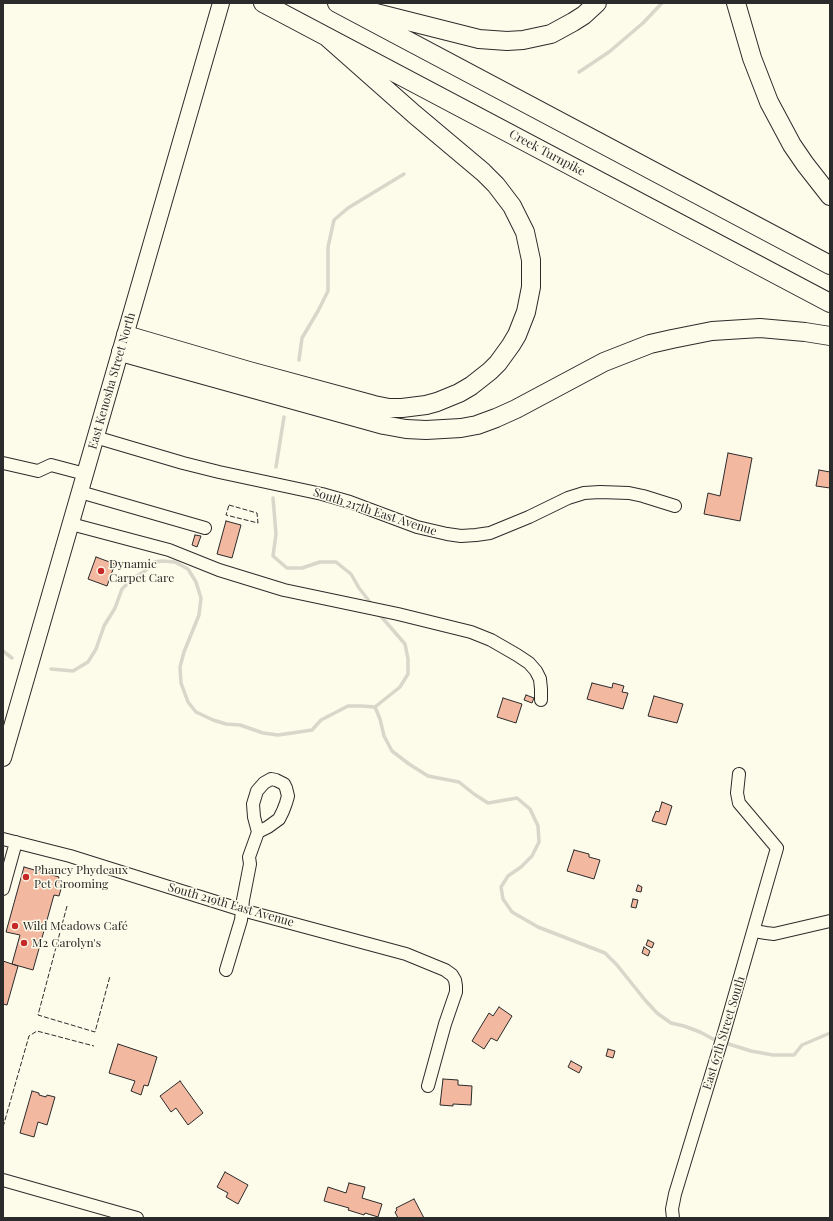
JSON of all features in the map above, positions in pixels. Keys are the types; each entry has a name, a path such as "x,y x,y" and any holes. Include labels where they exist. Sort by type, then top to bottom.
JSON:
{"highway":[{"name":"Creek Turnpike","path":"264,3 830,303"},
{"path":"338,3 479,39 507,41 523,40 551,34 573,22 597,3"},
{"path":"338,3 830,265"},
{"path":"736,3 752,58 769,102 792,145 809,170 830,196"},
{"path":"126,335 321,391 389,408 415,407 437,402 459,393 471,386 490,371 512,345 526,312 531,287 531,260 524,232 512,206 496,185 483,172 414,114 327,37"},
{"path":"121,352 384,425 406,429 426,430 461,428 477,425 496,418 516,410 604,362 644,346 672,339 712,331 760,328 830,336"}],"main road":[{"name":"East Kenosha Street North","path":"3,758 222,3"}],"street":[{"name":"South 217th East Avenue","path":"95,437 190,465 322,494 350,502 417,527 461,536 490,533 529,517 568,498 584,493 629,493 675,506"},
{"path":"3,463 38,471 51,465 85,474"},
{"path":"80,492 205,528"},
{"path":"71,524 169,550 218,570 284,590 398,614 471,632 490,640 529,663 536,671 540,679 541,700"},
{"name":"East 67th Street South","path":"673,1218 672,1209 675,1194 719,1050 777,848 739,802 737,793 739,774"},
{"path":"226,970 241,920 250,864 249,857 258,832"},
{"name":"South 219th East Avenue","path":"3,839 77,858 242,910 406,954 445,970 452,975 455,980 456,992 428,1086"},
{"path":"3,889 16,842"},
{"path":"754,931 774,934 830,921"},
{"path":"3,1180 137,1218"}],"building":[{"path":"728,453 752,458 740,521 704,514 708,493 720,496"},
{"path":"819,470 830,472 830,488 816,486"},
{"path":"226,521 241,525 232,558 217,554"},
{"path":"195,535 201,536 197,547 192,545"},
{"name":"Dynamic Carpet Care","path":"96,557 115,564 107,586 88,579"},
{"path":"592,683 612,688 613,683 624,686 622,692 628,693 623,709 587,699"},
{"path":"526,695 534,698 532,703 524,700"},
{"path":"654,696 683,704 677,723 648,716"},
{"path":"503,698 522,704 516,723 497,717"},
{"path":"662,802 672,806 666,825 652,821 656,811 659,812"},
{"path":"574,850 589,854 589,857 600,860 594,879 567,871"},
{"path":"24,867 59,877 58,881 63,882 59,896 54,895 33,970 12,964 20,935 6,932"},
{"path":"638,885 642,887 641,892 636,891"},
{"path":"633,899 638,900 636,908 631,907"},
{"path":"648,940 654,943 652,948 646,945"},
{"path":"644,947 650,951 648,956 642,953"},
{"path":"3,961 18,966 7,1005 3,1004"},
{"path":"499,1007 512,1016 497,1041 491,1038 484,1049 472,1041 489,1013 493,1016"},
{"path":"118,1044 157,1057 148,1086 144,1085 141,1095 131,1091 135,1081 109,1073"},
{"path":"608,1049 615,1051 613,1058 606,1056"},
{"path":"571,1061 582,1067 579,1073 568,1067"},
{"path":"443,1079 458,1080 458,1085 472,1086 471,1105 440,1105"},
{"path":"180,1081 203,1113 188,1125 176,1108 171,1112 160,1096"},
{"path":"32,1091 46,1097 47,1095 55,1097 47,1125 38,1122 34,1137 20,1133"},
{"path":"225,1172 248,1185 238,1204 226,1197 228,1193 217,1187"},
{"path":"349,1183 365,1187 362,1198 382,1204 378,1217 365,1213 364,1215 348,1210 349,1208 324,1201 328,1187 346,1193"},
{"path":"414,1199 424,1218 398,1218 395,1212 397,1210 396,1208"}],"waterway":[{"path":"579,72 609,52 643,23 662,3"},
{"path":"299,360 302,338 328,291 328,247 334,220 348,208 404,174"},
{"path":"276,467 284,417"},
{"path":"273,498 276,534 273,556 287,568 302,568 320,562 336,562 351,574 359,588 373,606"},
{"path":"51,669 73,671 88,662 96,649 104,626 115,608 122,589 154,562 175,562 188,569 196,582 201,598 199,615 184,652 180,667 181,683 188,702 196,712 213,720 226,724 240,725 263,733 278,735 312,730 321,720 348,706 375,707 400,687 408,674 408,659 405,644 379,614"},
{"path":"3,651 12,658"},
{"path":"375,707 380,719 384,736 392,751 409,764 428,776 459,782 488,803 517,798 530,809 538,826 539,842 532,856 521,867 508,876 501,887 503,899 512,912 538,927 605,953 617,965 657,1013 671,1023 700,1032 713,1039 751,1051 773,1055 794,1055 802,1045 830,1033"}],"fence":[{"path":"229,505 257,513 258,523 226,515 229,505"},
{"path":"67,906 38,1015 95,1032 110,976"},
{"path":"3,1127 29,1036 37,1031 94,1046"}],"place":[{"name":"Dynamic Carpet Care","path":"101,571"},
{"name":"Phancy Phydeaux Pet Grooming","path":"26,877"},
{"name":"Wild Meadows Café","path":"15,926"},
{"name":"M2 Carolyn's","path":"24,943"}]}
